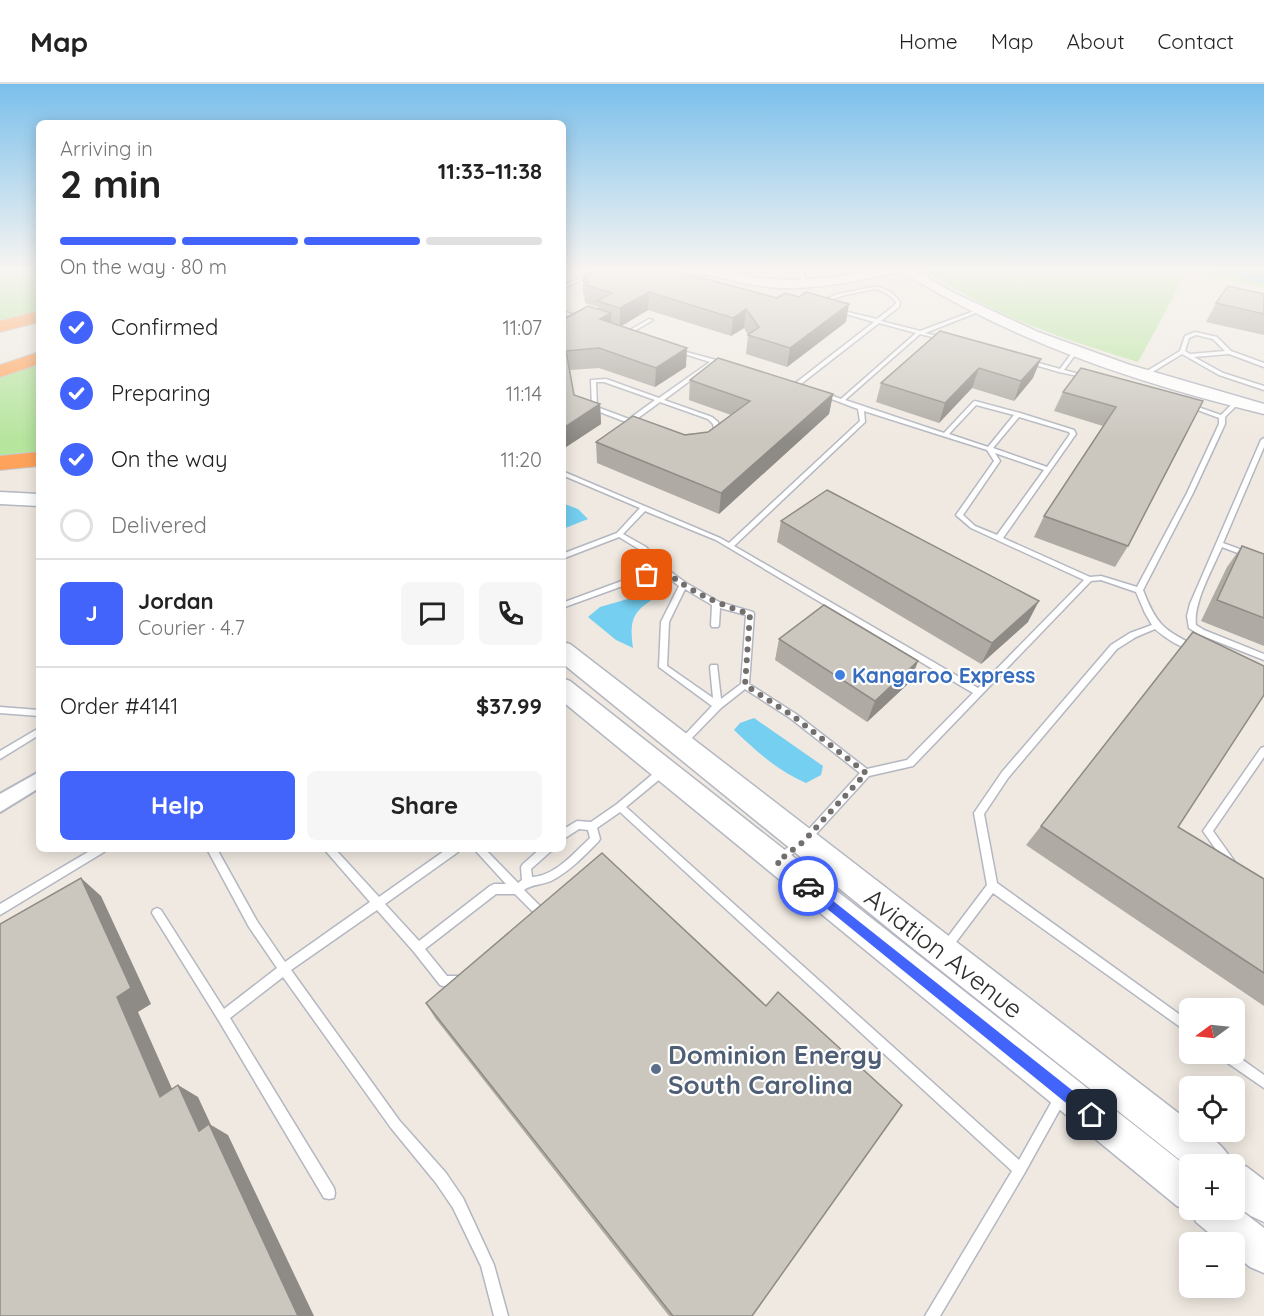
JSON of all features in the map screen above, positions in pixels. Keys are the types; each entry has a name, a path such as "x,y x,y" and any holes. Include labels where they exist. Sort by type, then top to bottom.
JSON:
{"highway":[{"path":"0,336 36,327"},
{"path":"0,356 36,346"},
{"path":"0,366 36,357"},
{"path":"0,371 36,357"},
{"path":"0,463 36,459"},
{"path":"0,478 36,477"}],"street":[{"path":"1011,325 1144,375 1264,410"},
{"path":"0,498 36,500"},
{"name":"Aviation Avenue","path":"566,653 1201,1154"},
{"name":"Aviation Avenue","path":"566,690 1179,1184"},
{"path":"0,804 36,781"},
{"path":"1245,1188 1264,1203"},
{"path":"1223,1220 1264,1253"}],"lane":[{"path":"627,333 641,325"},
{"path":"795,386 870,325"},
{"path":"892,325 953,342"},
{"path":"841,401 920,333 940,325"},
{"path":"616,330 639,337"},
{"path":"1144,375 1182,352 1187,337 1195,333 1215,338 1229,352 1264,365"},
{"path":"672,348 734,367"},
{"path":"1061,371 1076,351"},
{"path":"1182,352 1221,374 1264,388"},
{"path":"1189,356 1229,352"},
{"path":"1019,360 1098,381"},
{"path":"630,421 714,361"},
{"path":"604,380 660,399 710,418 716,423 717,429 699,444 692,445 594,408 593,381 604,380"},
{"path":"785,382 804,388"},
{"path":"814,391 1048,469"},
{"path":"1203,652 1162,633 1150,619 1139,590 1190,492 1222,423 1222,417 1238,402"},
{"path":"946,435 975,403 983,403 1072,431 1073,434 999,538"},
{"path":"1177,403 1222,417"},
{"path":"730,546 863,421 861,408"},
{"path":"989,449 1018,414"},
{"path":"1263,443 1194,604 1191,616 1192,626 1201,632 1264,657"},
{"path":"989,449 997,461 959,515 973,526 1089,579 1101,578 1139,590"},
{"path":"566,475 730,546 979,692"},
{"path":"566,554 619,534 644,508"},
{"path":"619,534 644,549 662,569 683,585 716,604 750,614 745,685 718,706 681,744"},
{"path":"1220,544 1264,561"},
{"path":"566,605 662,569"},
{"path":"777,862 803,842 866,773 910,763 1089,579"},
{"path":"683,585 665,622 663,667 718,706"},
{"path":"715,625 716,604"},
{"path":"1156,626 1133,635 1114,647 1005,775 979,813 992,886 1179,1021"},
{"path":"714,667 718,706"},
{"path":"745,685 793,716 866,773"},
{"path":"0,710 36,713"},
{"path":"0,755 36,733"},
{"path":"1238,867 1230,862 1208,831 1264,750"},
{"path":"566,833 577,825 592,826 620,807 664,771"},
{"path":"620,807 1020,1170"},
{"path":"418,948 494,889 517,889 527,882 539,883 576,856 594,839 592,826"},
{"path":"0,910 96,852"},
{"path":"214,852 253,924 284,969 395,1124 441,1178 458,1203 487,1265 501,1316"},
{"path":"332,852 418,948 444,981 469,980"},
{"path":"223,1017 284,969 451,852"},
{"path":"482,852 517,889 546,912 530,926"},
{"path":"527,882 526,867 544,852"},
{"path":"942,951 992,886"},
{"path":"157,913 223,1017 329,1193"},
{"path":"1239,1064 1264,1082"},
{"path":"932,1316 1064,1092"}],"green space":[{"path":"1030,325 1158,325 1138,362"},
{"path":"36,363 36,451 0,457 0,376"}],"water":[{"path":"566,504 578,509 588,519 566,528"},
{"path":"659,590 657,595 640,609 634,618 632,623 633,648 616,640 588,617 600,607"},
{"path":"754,718 823,766 821,775 806,783 786,773 734,730 740,723"}],"building":[{"path":"566,325 619,325 687,348 656,368 599,348 566,351"},
{"path":"758,325 820,325 790,348 748,335 759,327"},
{"path":"940,331 1041,359 1021,381 979,368 945,403 881,383"},
{"path":"566,351 574,395 600,404 566,426"},
{"path":"718,358 833,394 721,493 596,442 633,416 685,435 708,432 750,401 690,380"},
{"path":"1081,368 1203,401 1128,546 1044,516 1116,407 1063,392"},
{"path":"827,490 1039,601 992,643 781,521"},
{"path":"1242,546 1264,554 1264,618 1217,600"},
{"path":"824,605 918,661 875,701 779,639"},
{"path":"1193,632 1264,666 1264,695 1178,827 1264,879 1264,973 1041,826"},
{"name":"Dominion Energy South Carolina","path":"602,853 766,1006 778,992 902,1105 752,1316 673,1316 426,1003"},
{"path":"81,878 131,988 117,997 160,1097 178,1085 199,1131 209,1124 298,1316 0,1316 0,924"}],"way so far":[{"path":"647,575 662,569 683,585 716,604 750,614 745,685 793,716 866,773 803,842 777,862 808,886"}],"place":[{"name":"Kangaroo Express","path":"840,675"},
{"name":"Dominion Energy South Carolina","path":"656,1069"}],"route":[{"path":"808,886 1092,1115"}]}
